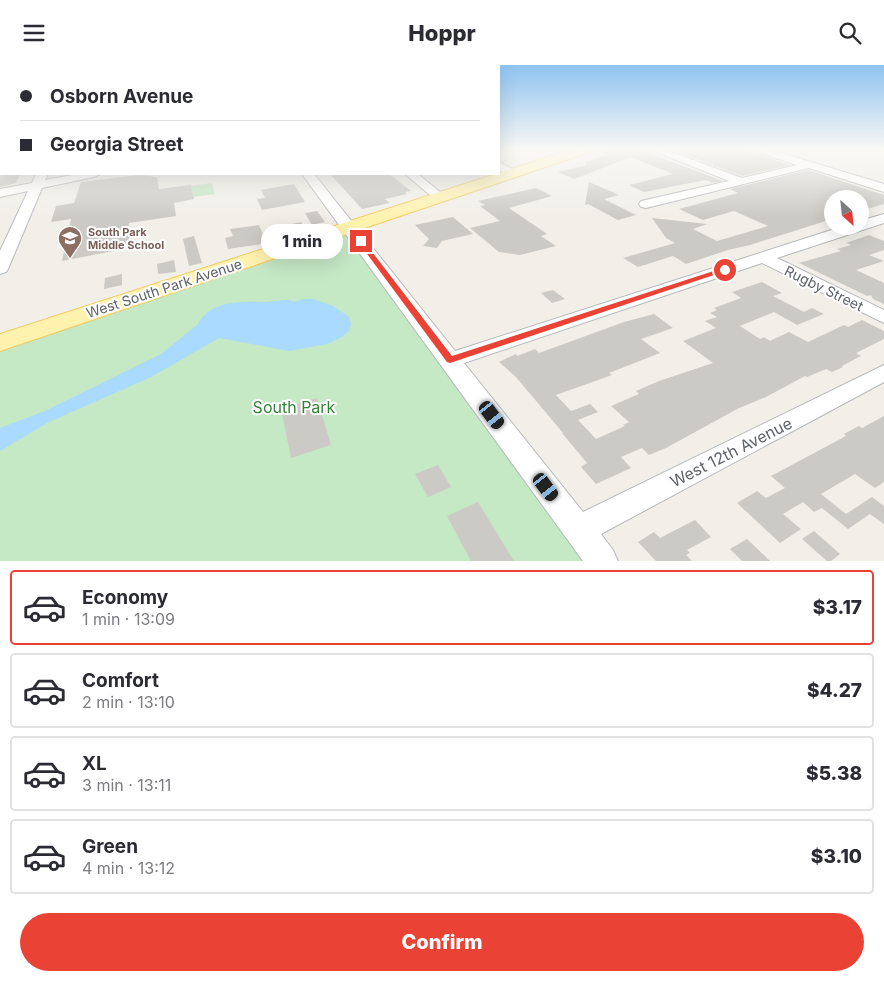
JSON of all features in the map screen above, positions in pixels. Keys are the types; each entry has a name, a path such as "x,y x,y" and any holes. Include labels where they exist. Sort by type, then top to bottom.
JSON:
{"main road":[{"name":"West South Park Avenue","path":"0,343 440,197 491,175"}],"street":[{"path":"716,172 740,181"},
{"path":"646,204 779,172"},
{"path":"833,172 884,188"},
{"path":"0,193 39,180 85,175"},
{"path":"309,175 602,561"},
{"path":"412,175 440,197"},
{"path":"0,269 39,180"},
{"path":"450,360 884,218"},
{"name":"Rugby Street","path":"763,258 884,317"},
{"name":"West 12th Avenue","path":"579,530 884,373"}],"green space":[{"path":"212,183 215,194 194,197 191,186"},
{"name":"South Park","path":"350,227 603,561 0,561 0,342"}],"water":[{"path":"313,299 333,306 348,316 351,323 349,331 342,337 327,344 289,351 219,338 151,377 47,423 0,451 0,428 45,411 161,354 197,325 209,311 217,307 244,302 290,300 293,302"}],"building":[{"path":"558,172 592,172 574,179"},
{"path":"668,172 700,172 723,181 713,183 706,180 644,192 629,185 673,174"},
{"path":"732,172 759,172 742,176"},
{"path":"799,172 815,172 869,190 824,190 824,222 686,264 673,256 638,267 623,258 675,243 666,238 652,218 707,224 693,229 717,241 768,226 734,211 703,220 679,209 738,193 730,189"},
{"path":"0,175 20,175 16,183 0,187"},
{"path":"139,175 157,177 159,189 191,185 194,199 174,203 176,216 129,223 129,248 62,261 71,219 51,222 56,206 74,203 81,182"},
{"path":"331,175 390,175 411,191 405,192 407,194 385,199 390,203 362,209"},
{"path":"589,182 619,195 604,199 636,215 618,220 588,204 585,205"},
{"path":"294,184 305,202 262,210 257,199 265,198 261,190"},
{"path":"536,188 552,196 509,208 547,234 541,236 556,246 520,255 499,252 470,228 500,221 480,206 485,205 478,201"},
{"path":"869,190 884,195 884,204 869,208"},
{"path":"317,211 325,222 312,225 305,213"},
{"path":"453,217 473,234 442,241 437,248 423,246 429,239 415,225"},
{"path":"301,222 307,231 292,234 287,225"},
{"path":"259,225 266,241 261,242 262,244 228,249 225,238 233,236 230,229"},
{"path":"869,235 884,241 884,250 869,255 884,261 856,270 884,283 884,304 873,299 871,295 867,296 799,263 841,251 837,249 851,245 846,243"},
{"path":"194,236 202,263 189,266 183,239"},
{"path":"174,260 176,272 158,274 157,264"},
{"path":"122,274 122,285 104,289 105,278"},
{"path":"762,282 782,293 773,296 804,312 812,308 824,314 797,325 774,312 740,326 760,339 764,337 770,341 789,332 808,342 844,325 848,327 862,320 884,331 884,339 856,353 861,356 843,367 832,372 826,369 807,377 805,376 766,397 739,408 666,448 649,455 642,448 621,457 631,468 596,484 581,467 587,463 516,377 499,362 516,354 517,356 535,349 539,353 624,322 654,314 673,328 641,339 660,353 609,373 612,375 556,395 571,411 590,404 598,412 578,420 596,439 625,426 623,425 629,422 611,406 639,394 636,391 659,381 713,363 683,341 716,328 705,321 717,317 710,313 717,310 714,308 741,298 732,292"},
{"path":"553,290 565,299 552,303 541,293"},
{"path":"317,398 331,445 291,458 281,408"},
{"path":"884,416 884,482 875,488 855,474 821,494 846,514 872,497 884,506 884,524 870,514 848,529 822,508 814,512 803,502 783,514 801,529 780,543 737,503 757,491 766,498 785,488 771,476 846,436 844,434 859,426 862,428"},
{"path":"438,465 451,487 428,497 415,474"},
{"path":"478,502 514,561 471,561 447,516"},
{"path":"695,520 711,537 687,550 690,553 686,555 692,561 656,561 638,542 654,532 660,538"},
{"path":"814,531 840,554 831,561 827,561 802,539"},
{"path":"747,539 770,561 742,561 730,549"}],"place":[{"name":"South Park Middle School","path":"70,259"}],"route":[{"path":"361,241 450,360 725,270"}]}
